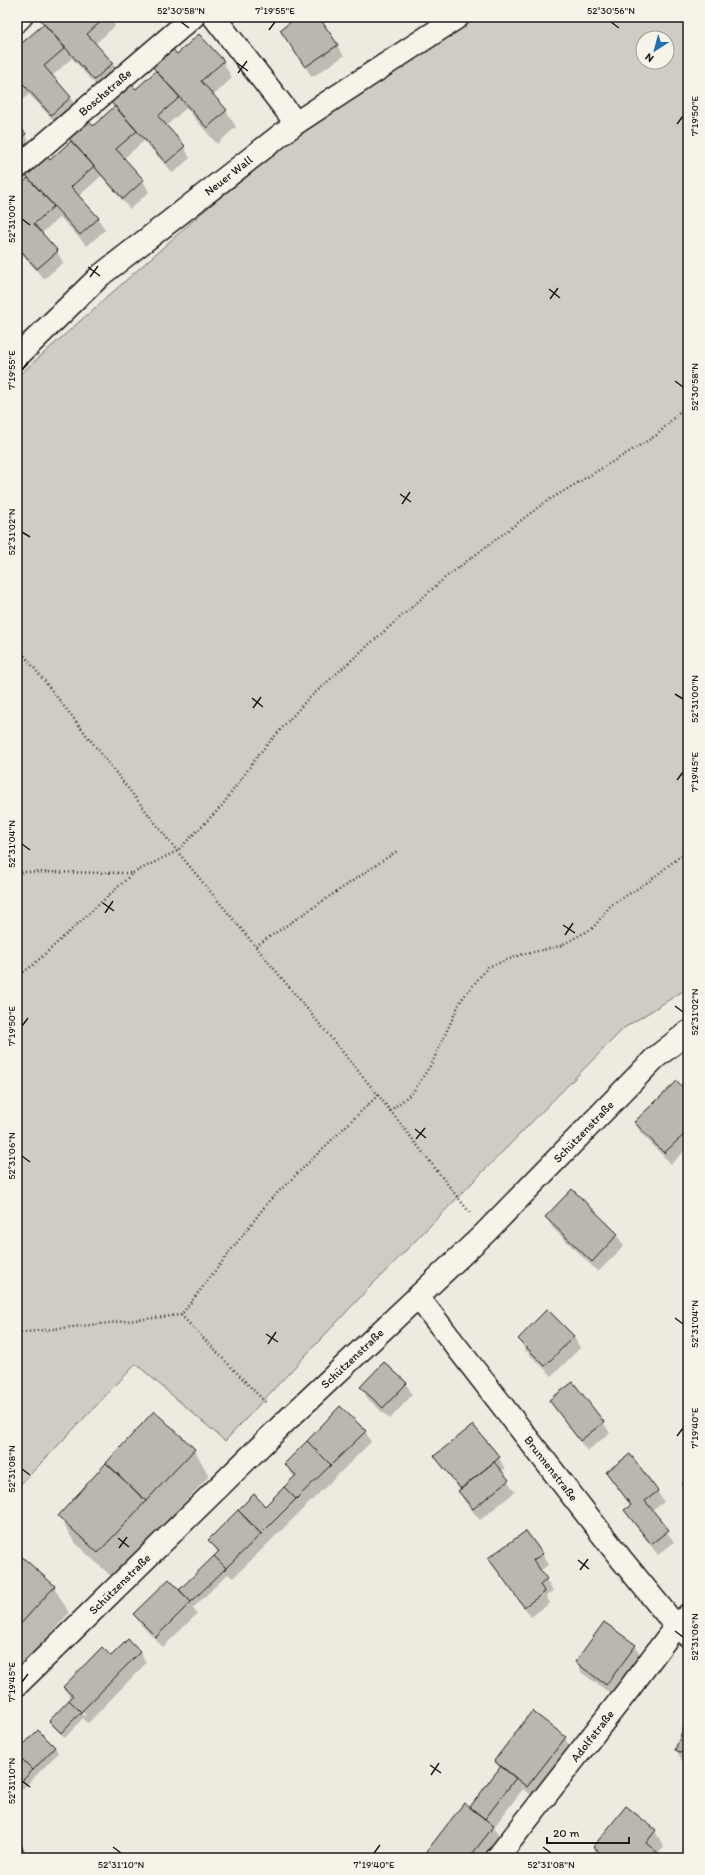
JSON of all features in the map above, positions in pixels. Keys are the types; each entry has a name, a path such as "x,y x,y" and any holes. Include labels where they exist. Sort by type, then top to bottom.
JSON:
{"street":[{"path":"17,21 21,17"},
{"name":"Boschstraße","path":"17,168 193,17"},
{"path":"214,17 296,123"},
{"name":"Neuer Wall","path":"17,357 101,275 296,123 458,17"},
{"name":"Schützenstraße","path":"17,1685 285,1422 485,1233 655,1058 688,1032"},
{"name":"Brunnenstraße","path":"418,1297 613,1548 684,1626"},
{"name":"Adolfstraße","path":"498,1858 629,1689 684,1626"}],"path":[{"path":"17,977 33,965 133,873 177,851 221,807 259,754 306,701 446,577 544,503 657,435 688,403"},
{"path":"17,646 177,851 378,1095 485,1233"},
{"path":"390,1111 412,1092 432,1062 461,1000 488,967 520,955 560,946 593,928 611,905 648,882 688,850"},
{"path":"256,946 398,851"},
{"path":"17,872 133,873"},
{"path":"17,1333 181,1315 269,1201 378,1095"},
{"path":"181,1315 285,1422"}],"shaded area":[{"path":"474,17 688,17 688,988 624,1028 367,1290 225,1441 136,1364 17,1488 17,377 257,164"}],"building":[{"path":"38,17 106,17 87,34 113,63 94,80"},
{"path":"289,17 319,17 338,45 305,67 280,30 292,21"},
{"path":"44,24 65,48 44,66 71,97 51,115 17,77 17,37 22,43"},
{"path":"199,34 224,61 201,81 227,110 207,128 150,64 170,46 177,54"},
{"path":"156,71 180,97 158,116 185,146 166,163 109,100 129,82 136,89"},
{"path":"17,77 22,83 17,88"},
{"path":"115,106 137,131 116,149 144,180 123,199 67,136 86,118 93,126"},
{"path":"17,123 26,134 17,142"},
{"path":"71,141 94,166 71,187 99,218 80,235 23,172 45,153 50,160"},
{"path":"28,178 54,206 34,224 58,251 37,269 17,246 17,187"},
{"path":"677,1081 688,1093 688,1131 664,1153 634,1122"},
{"path":"572,1189 618,1234 592,1262 545,1217"},
{"path":"547,1309 574,1336 545,1366 518,1339"},
{"path":"384,1362 407,1383 383,1408 360,1387"},
{"path":"573,1382 604,1422 580,1441 549,1400"},
{"path":"340,1406 366,1431 331,1465 307,1441"},
{"path":"154,1411 195,1449 146,1501 106,1463"},
{"path":"473,1425 500,1457 461,1489 434,1456"},
{"path":"307,1441 331,1465 296,1499 284,1487 296,1475 284,1464"},
{"path":"630,1454 658,1491 645,1501 669,1530 651,1544 624,1510 631,1505 606,1472"},
{"path":"494,1462 509,1480 473,1509 458,1491"},
{"path":"106,1463 146,1501 98,1553 58,1516"},
{"path":"688,1479 688,1491 682,1484"},
{"path":"284,1487 296,1499 261,1534 238,1510 254,1494 265,1506"},
{"path":"238,1510 261,1534 226,1568 214,1556 219,1551 208,1540"},
{"path":"526,1531 543,1554 533,1560 547,1579 540,1585 545,1592 524,1607 488,1558"},
{"path":"20,1555 55,1586 17,1628 17,1558"},
{"path":"214,1556 226,1568 191,1602 179,1590"},
{"path":"169,1579 191,1602 156,1637 133,1614"},
{"path":"604,1622 636,1645 606,1685 575,1662"},
{"path":"128,1639 140,1652 81,1712 69,1700 73,1696 63,1687 102,1647 111,1656"},
{"path":"69,1700 81,1712 61,1733 49,1721"},
{"path":"532,1711 566,1737 527,1787 494,1761"},
{"path":"688,1716 688,1755 675,1750"},
{"path":"38,1730 55,1747 33,1770 17,1754 17,1751"},
{"path":"17,1754 33,1770 17,1786"},
{"path":"501,1766 516,1778 485,1819 470,1807"},
{"path":"464,1803 494,1826 469,1858 434,1858 426,1852"},
{"path":"626,1806 656,1830 646,1843 664,1858 606,1858 593,1847"},
{"path":"19,1838 26,1858 17,1858 17,1839"}]}
